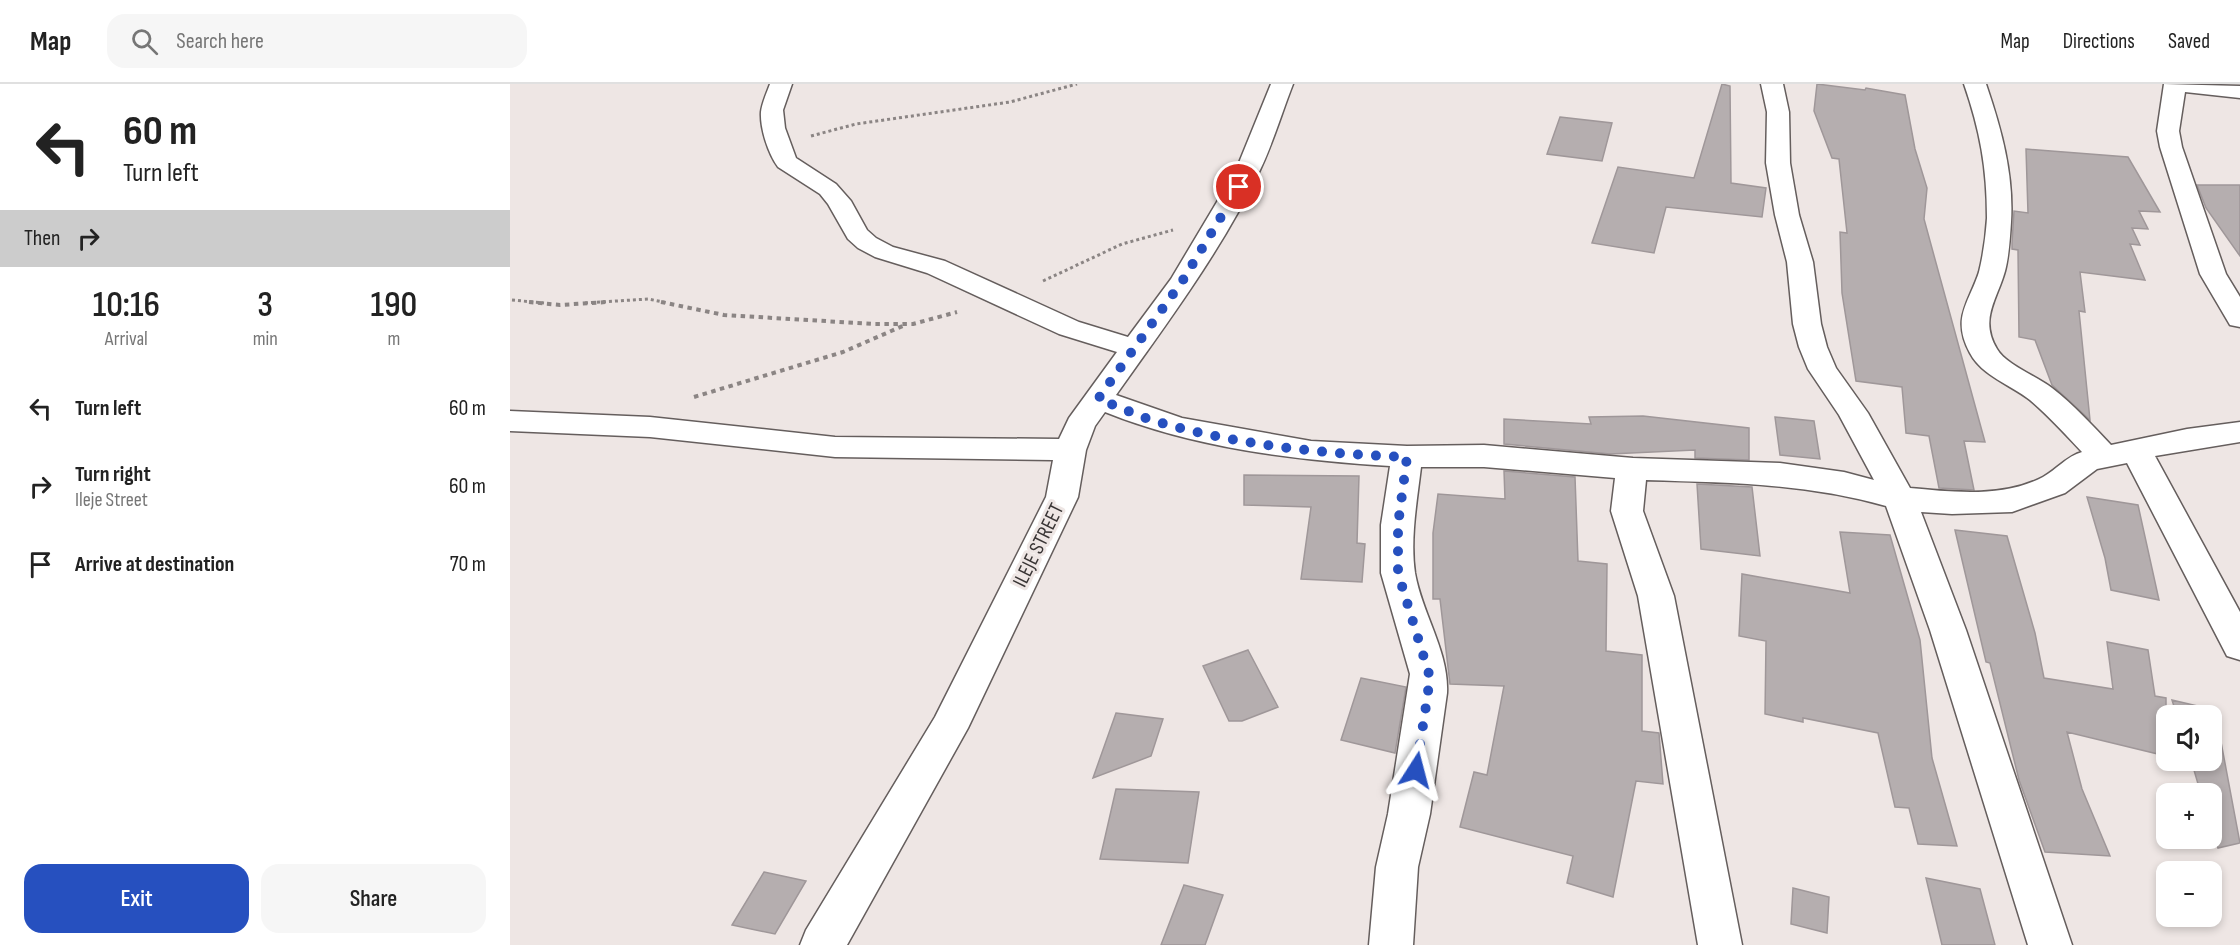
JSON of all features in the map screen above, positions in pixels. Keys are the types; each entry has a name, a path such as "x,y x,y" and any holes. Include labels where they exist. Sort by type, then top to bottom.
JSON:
{"street":[{"path":"781,84 772,110 774,128 786,162 820,183 834,195 857,234 867,243 884,252 936,267 1069,328 1133,348"},
{"name":"ILEJE STREET","path":"822,945 949,728 1062,497 1070,450 1080,425 1183,280 1220,219 1248,170 1282,84"},
{"path":"1772,84 1778,112 1778,164 1787,215 1800,262 1813,347 1822,369 1853,413 1900,499 1948,630 2050,945"},
{"path":"1975,84 1990,128 1997,171 1999,220 1992,271 1975,312 1978,338 1991,361 2040,393 2067,417 2104,457"},
{"path":"2240,92 2176,84 2168,131 2171,147 2213,274 2240,319"},
{"path":"1098,399 1155,421 1223,437 1311,451 1407,457 1484,456 1633,470 1809,477 1844,483 1900,499 1952,503 1992,504 2012,501 2054,485 2079,466 2104,457 2209,435 2240,432"},
{"path":"510,421 650,427 758,441 835,447 1070,450"},
{"path":"2136,450 2240,646"},
{"path":"1391,945 1397,867 1409,814 1428,693 1427,665 1398,573 1398,525 1407,457"},
{"path":"1633,470 1628,490 1627,511 1656,596 1720,945"}],"path":[{"path":"780,147 856,124 1010,102 1077,84"},
{"path":"691,398 843,352 908,324 1002,298 1122,244 1220,219"},
{"path":"512,300 560,305 648,299 724,315 759,319 908,324"}],"building":[{"path":"1722,84 1730,86 1731,183 1766,188 1762,217 1666,207 1654,253 1592,243 1618,167 1694,178"},
{"path":"1817,84 1865,90 1866,88 1905,95 1915,149 1927,188 1924,219 1985,442 1964,441 1974,490 1939,488 1929,436 1906,433 1902,387 1856,381 1842,293 1840,232 1847,233 1839,159 1832,158 1814,111"},
{"path":"1560,117 1612,123 1602,161 1547,154"},
{"path":"2026,149 2128,157 2160,212 2139,211 2148,229 2132,228 2140,245 2130,244 2145,280 2080,272 2085,312 2079,311 2090,420 2052,385 2035,340 2019,337 2018,250 2012,249 2012,243 2014,211 2028,213"},
{"path":"2197,185 2240,185 2240,256 2206,208"},
{"path":"1643,416 1749,428 1749,460 1695,458 1695,450 1610,454 1504,444 1504,419 1591,424 1589,417"},
{"path":"1775,417 1814,421 1820,459 1780,455"},
{"path":"1504,471 1575,477 1578,561 1607,564 1606,651 1642,655 1642,731 1659,733 1663,784 1636,781 1613,897 1567,883 1573,856 1460,827 1474,772 1487,775 1504,686 1450,684 1440,599 1433,599 1433,533 1438,494 1505,499"},
{"path":"1244,475 1359,476 1357,543 1365,544 1362,582 1301,579 1311,507 1244,505"},
{"path":"1697,484 1752,487 1760,556 1701,549"},
{"path":"2087,497 2138,505 2159,600 2111,590 2105,558"},
{"path":"1955,530 2007,536 2035,633 2044,678 2113,689 2107,642 2148,650 2155,696 2166,698 2166,705 2156,705 2156,754 2067,732 2082,789 2110,856 2045,852 2019,780 1990,663 1986,662"},
{"path":"1840,532 1890,535 1920,640 1932,758 1957,846 1918,844 1909,808 1895,807 1878,733 1803,718 1803,722 1765,714 1766,641 1739,636 1742,574 1850,593"},
{"path":"1248,650 1278,707 1242,721 1229,721 1203,666"},
{"path":"1361,678 1406,687 1395,753 1341,740"},
{"path":"2172,700 2194,705 2174,705"},
{"path":"1116,713 1163,719 1151,756 1093,778"},
{"path":"2222,747 2240,843 2222,847 2222,783 2198,783 2194,771 2222,771"},
{"path":"1116,789 1199,792 1188,863 1100,859"},
{"path":"764,872 806,881 775,934 732,925"},
{"path":"1926,878 1980,889 1995,945 1942,945"},
{"path":"1184,885 1223,895 1205,945 1161,945"},
{"path":"1793,888 1829,897 1827,933 1791,924"}],"route":[{"path":"1239,187 1183,280 1098,399 1155,421 1211,435 1311,451 1407,457 1398,525 1398,573 1429,674 1416,770"}]}
